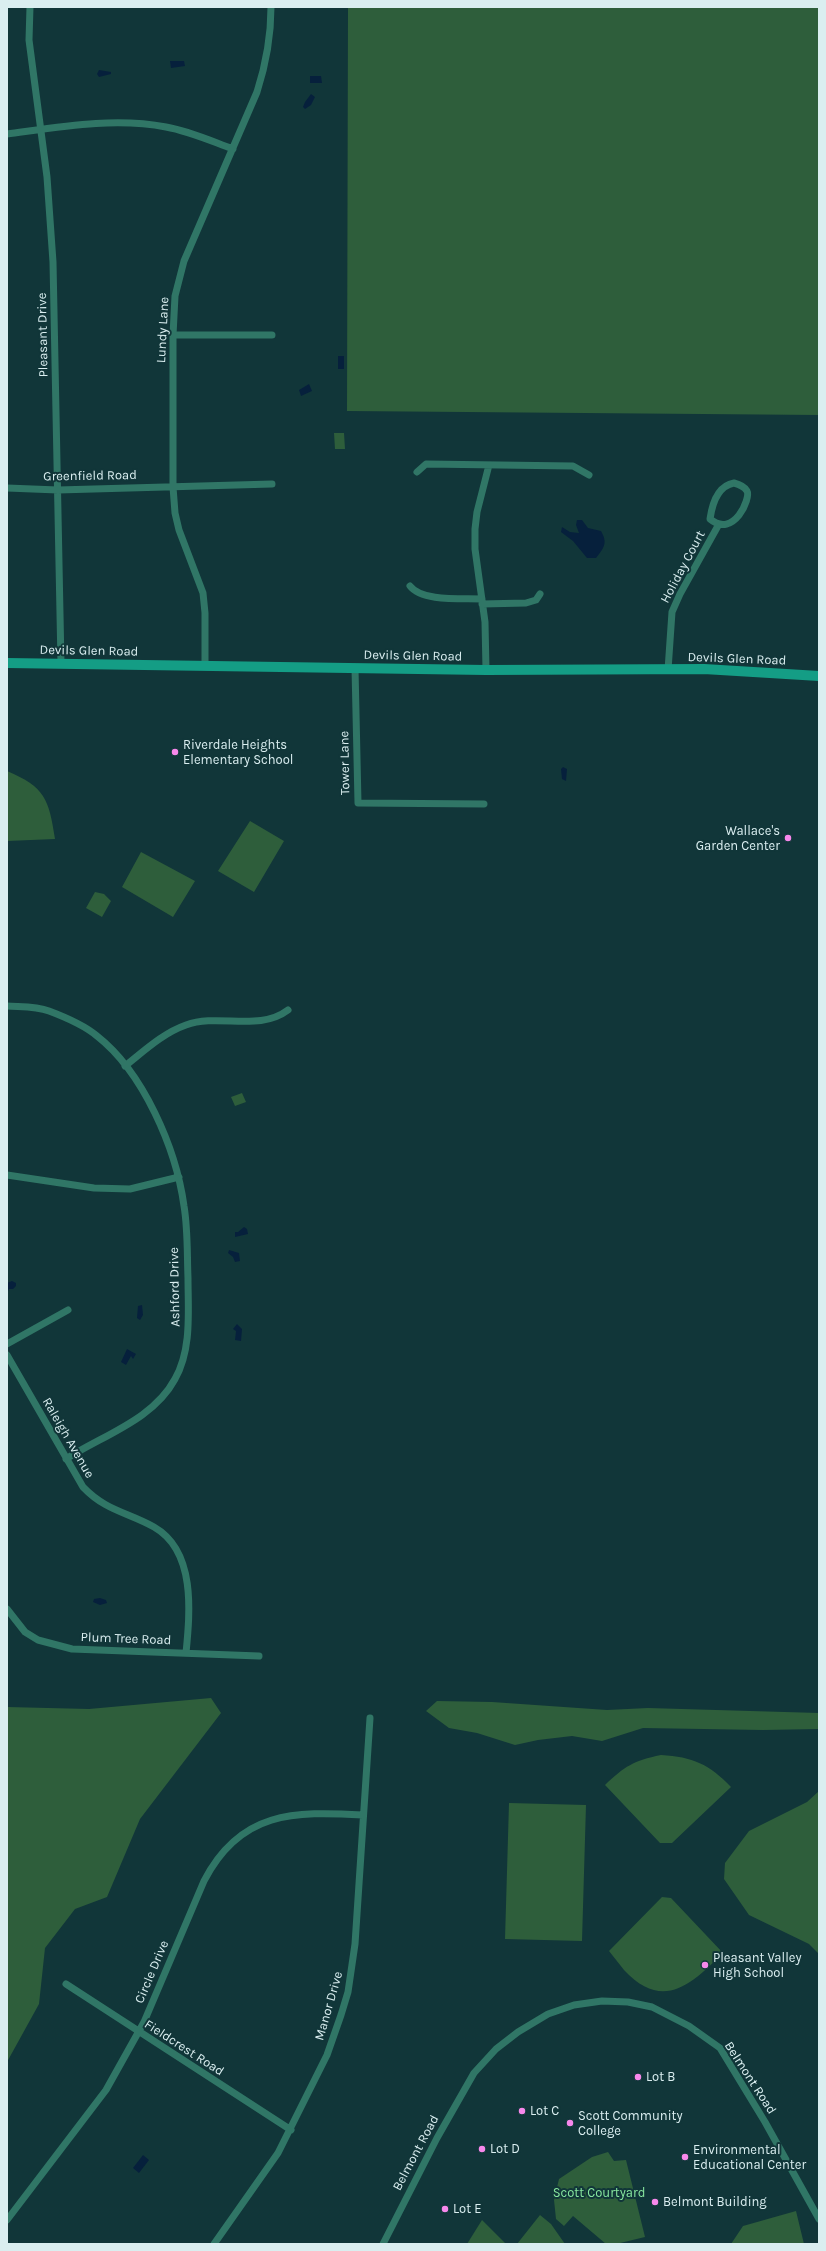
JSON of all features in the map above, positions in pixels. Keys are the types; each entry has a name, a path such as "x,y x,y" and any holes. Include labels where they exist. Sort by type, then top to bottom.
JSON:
{"main road":[{"name":"Devils Glen Road","path":"7,663 486,670 761,671 819,676"}],"street":[{"name":"Pleasant Drive","path":"30,7 29,40 47,177 53,262 61,664"},
{"name":"Lundy Lane","path":"205,666 205,613 203,594 179,530 175,513 173,487 173,335 175,296 184,261 233,149 264,71 268,51 271,7"},
{"path":"7,134 84,124 148,124 184,132 233,149"},
{"path":"173,335 272,335"},
{"path":"417,472 426,464 573,466 589,475"},
{"path":"486,670 482,602 475,529 477,512 489,465"},
{"name":"Greenfield Road","path":"7,488 58,490 272,484"},
{"name":"Holiday Court","path":"728,484 740,485 747,490 748,494 740,514 732,523 719,524 710,519 718,493 728,484"},
{"name":"Holiday Court","path":"668,670 672,612 680,594 719,524"},
{"path":"410,586 414,592 432,597 482,602 526,603 536,600 540,594"},
{"name":"Tower Lane","path":"355,668 358,803 484,804"},
{"name":"Ashford Drive","path":"7,1006 48,1010 72,1021 97,1036 125,1066 138,1083 162,1130 179,1177 186,1228 189,1330 176,1379 159,1402 131,1422 66,1459"},
{"path":"125,1066 155,1042 187,1024 201,1021 256,1021 278,1017 288,1010"},
{"path":"7,1175 94,1188 130,1189 179,1177"},
{"path":"7,1344 68,1310"},
{"name":"Raleigh Avenue","path":"7,1355 83,1487 93,1498 109,1508 154,1528 166,1536 174,1548 186,1572 188,1588 186,1653"},
{"name":"Plum Tree Road","path":"7,1609 25,1632 38,1640 72,1649 259,1656"},
{"name":"Manor Drive","path":"214,2244 264,2176 291,2130 327,2055 348,1992 355,1944 370,1718"},
{"name":"Circle Drive","path":"7,2220 106,2090 137,2032 144,2022 204,1881 212,1866 236,1839 269,1821 297,1814 363,1815"},
{"name":"Fieldcrest Road","path":"66,1984 137,2032 291,2130"},
{"name":"Belmont Road","path":"383,2244 437,2138 474,2073 507,2040 548,2014 574,2005 602,2001 628,2002 652,2007 689,2026 720,2048 819,2219"}],"green space":[{"path":"348,7 819,7 819,415 347,411"},
{"path":"334,433 344,433 345,449 335,449"},
{"path":"7,771 30,783 43,796 50,814 55,839 7,841"},
{"path":"250,821 284,841 254,892 218,871"},
{"path":"141,852 195,881 173,917 122,887"},
{"path":"95,892 104,894 111,901 102,917 86,908"},
{"path":"242,1093 246,1102 235,1106 231,1097"},
{"path":"211,1698 221,1713 140,1819 107,1897 75,1909 45,1948 39,2004 7,2062 7,1707 89,1709"},
{"path":"437,1701 492,1702 607,1710 648,1708 819,1713 819,1729 763,1730 643,1728 602,1741 572,1736 538,1740 515,1745 477,1733 449,1728 426,1711"},
{"path":"661,1755 682,1758 700,1763 708,1767 731,1787 672,1843 660,1843 605,1785 618,1773 630,1765"},
{"path":"819,1791 819,1954 809,1944 749,1915 724,1879 725,1863 749,1831 807,1802"},
{"path":"509,1803 586,1805 582,1941 505,1939"},
{"path":"662,1897 671,1898 723,1953 700,1975 688,1983 676,1989 664,1991 652,1989 638,1983 624,1970 609,1951"},
{"name":"Scott Courtyard","path":"608,2152 614,2161 626,2160 645,2237 616,2244 606,2244 573,2216 564,2226 556,2219 554,2200 559,2179 592,2157"},
{"path":"796,2211 804,2244 731,2244 743,2226"},
{"path":"540,2215 551,2224 565,2244 517,2244"},
{"path":"482,2220 506,2244 467,2244"}],"water":[{"path":"170,61 184,61 185,66 171,68"},
{"path":"99,70 111,72 111,74 99,77 97,74"},
{"path":"310,76 321,76 322,83 310,83"},
{"path":"311,94 315,97 311,105 305,109 303,107 305,102"},
{"path":"338,356 344,356 344,369 338,369"},
{"path":"309,384 312,391 301,396 299,390"},
{"path":"577,520 582,520 588,528 601,531 603,535 605,542 596,558 587,558 573,541 561,532 562,527 570,532 579,533 576,525"},
{"path":"563,767 567,769 566,781 562,779 561,769"},
{"path":"244,1227 247,1229 248,1234 235,1237 235,1232 238,1232"},
{"path":"229,1250 239,1253 240,1261 235,1262 233,1257 228,1253"},
{"path":"12,1281 16,1283 16,1286 13,1289 9,1289 7,1293 7,1283"},
{"path":"142,1305 143,1315 140,1320 137,1318 138,1306"},
{"path":"237,1324 242,1329 241,1341 235,1340 236,1331 233,1329"},
{"path":"127,1349 136,1354 133,1359 131,1356 126,1365 121,1362"},
{"path":"100,1598 106,1600 107,1603 100,1605 93,1602 94,1599"},
{"path":"143,2155 149,2160 139,2173 133,2168"}],"place":[{"name":"Riverdale Heights Elementary School","path":"175,752"},
{"name":"Wallace's Garden Center","path":"788,838"},
{"name":"Pleasant Valley High School","path":"705,1965"},
{"name":"Lot B","path":"638,2077"},
{"name":"Lot C","path":"522,2111"},
{"name":"Scott Community College","path":"570,2123"},
{"name":"Lot D","path":"482,2149"},
{"name":"Environmental Educational Center","path":"685,2157"},
{"name":"Belmont Building","path":"655,2202"},
{"name":"Lot E","path":"445,2209"}]}
